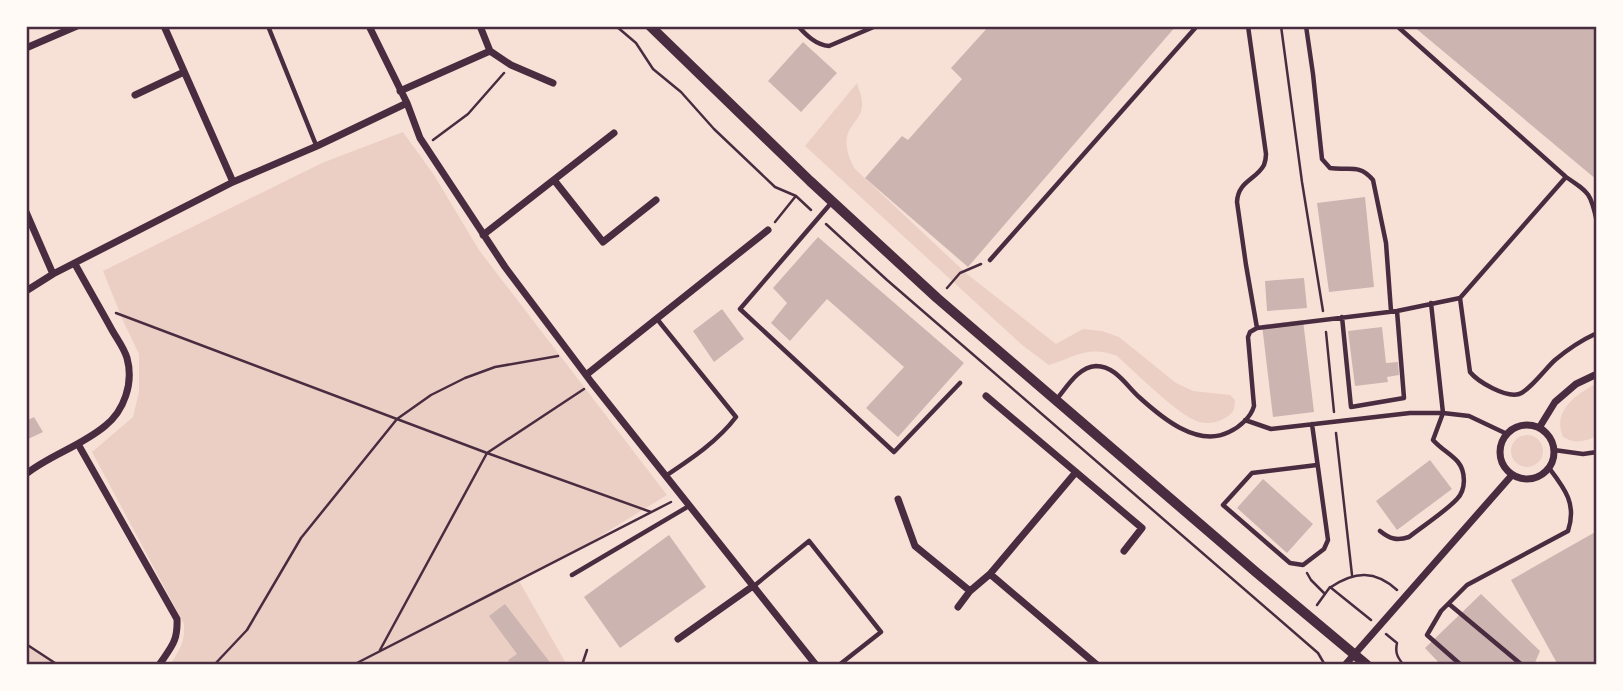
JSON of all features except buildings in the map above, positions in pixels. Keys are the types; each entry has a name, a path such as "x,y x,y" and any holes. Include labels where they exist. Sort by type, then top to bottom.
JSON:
{"street":[{"path":"26,48 77,26"},
{"path":"164,26 233,183"},
{"path":"369,26 407,103 420,138 505,267 586,376 816,665"},
{"path":"480,26 490,51 511,65 553,83"},
{"path":"652,27 832,202 937,298 1367,665"},
{"path":"400,91 490,51"},
{"path":"135,95 184,72"},
{"path":"26,291 54,274 233,183 407,103"},
{"path":"484,235 614,133"},
{"path":"554,180 603,242 656,200"},
{"path":"26,212 54,274"},
{"path":"586,376 768,230"},
{"path":"26,474 105,426 118,413 126,397 129,382 127,356 75,264"},
{"path":"1539,428 1555,402 1576,384 1597,374"},
{"path":"986,396 1142,528 1124,551"},
{"path":"1531,425 1546,433 1554,450 1549,468 1536,478 1512,475 1502,463 1500,455 1507,433 1531,425"},
{"path":"78,444 177,619 178,632 174,643 159,665"},
{"path":"958,607 970,591 990,574 1076,472"},
{"path":"1345,665 1512,475"},
{"path":"898,499 915,546 970,591"},
{"path":"990,574 1097,665"},
{"path":"678,639 753,586"}],"lane":[{"path":"268,26 317,146"},
{"path":"798,26 822,46 829,46 877,26"},
{"path":"990,260 1197,26"},
{"path":"1248,26 1266,153 1265,164 1245,183 1237,195 1237,202 1257,328"},
{"path":"1306,26 1322,159 1330,168 1358,168 1367,172 1373,180 1385,243 1404,398 1351,407 1342,317"},
{"path":"1397,26 1566,177 1588,192 1597,222"},
{"path":"1056,400 1081,371 1100,366 1111,370 1138,396 1190,433 1207,437 1224,435 1236,429 1252,413 1254,405 1248,337 1250,332 1257,328 1394,311 1460,298 1566,177"},
{"path":"832,202 740,309 894,452 960,383"},
{"path":"1460,298 1470,372 1475,379 1513,395 1521,394 1557,358 1597,333"},
{"path":"1380,531 1395,539 1409,537 1459,498 1463,488 1462,468 1433,440 1443,413 1431,303"},
{"path":"657,319 736,417 727,429 667,475"},
{"path":"1245,420 1271,429 1410,413 1443,413 1469,416 1507,433"},
{"path":"1311,424 1328,540 1324,550 1303,565 1290,563 1223,505 1252,472 1317,465"},
{"path":"1554,450 1583,454 1597,452"},
{"path":"1461,665 1426,635 1441,611 1467,584 1568,531 1571,505 1564,489 1549,468"},
{"path":"572,575 690,505"},
{"path":"753,586 809,541 881,632 839,665"},
{"path":"1449,604 1522,665"}],"path":[{"path":"616,26 636,43 653,69 681,92 714,129 775,187 796,197 897,289 1318,653 1325,665"},
{"path":"1281,26 1324,320 1352,575"},
{"path":"425,146 468,114 511,65"},
{"path":"768,230 796,197"},
{"path":"937,298 960,273 990,260"},
{"path":"99,307 651,512"},
{"path":"214,665 247,630 301,538 397,419 432,395 495,366 570,354"},
{"path":"379,651 488,453 592,383"},
{"path":"353,665 682,495"},
{"path":"1303,565 1311,580 1325,594"},
{"path":"1320,601 1330,587 1352,575 1373,575 1390,583"},
{"path":"1330,587 1359,610"},
{"path":"1397,643 1395,650 1402,665"},
{"path":"26,644 58,665"},
{"path":"583,665 587,650"}],"shaded area":[{"path":"857,83 862,110 847,135 849,155 855,169 967,274 1056,344 1083,329 1102,331 1119,337 1176,383 1193,391 1230,395 1235,400 1232,413 1212,423 1199,422 1169,403 1117,356 1090,352 1049,365 1022,345 805,146"},
{"path":"403,132 434,175 479,250 667,495 566,557 519,581 567,665 170,665 181,646 184,624 92,452 133,417 139,392 139,354 103,271 322,163"},
{"path":"1597,383 1597,436 1580,441 1563,437 1560,427 1563,411 1574,398"},
{"path":"1527,435 1538,440 1543,451 1538,462 1527,467 1516,462 1511,451 1516,440"},
{"path":"26,644 58,665 26,665"}]}
